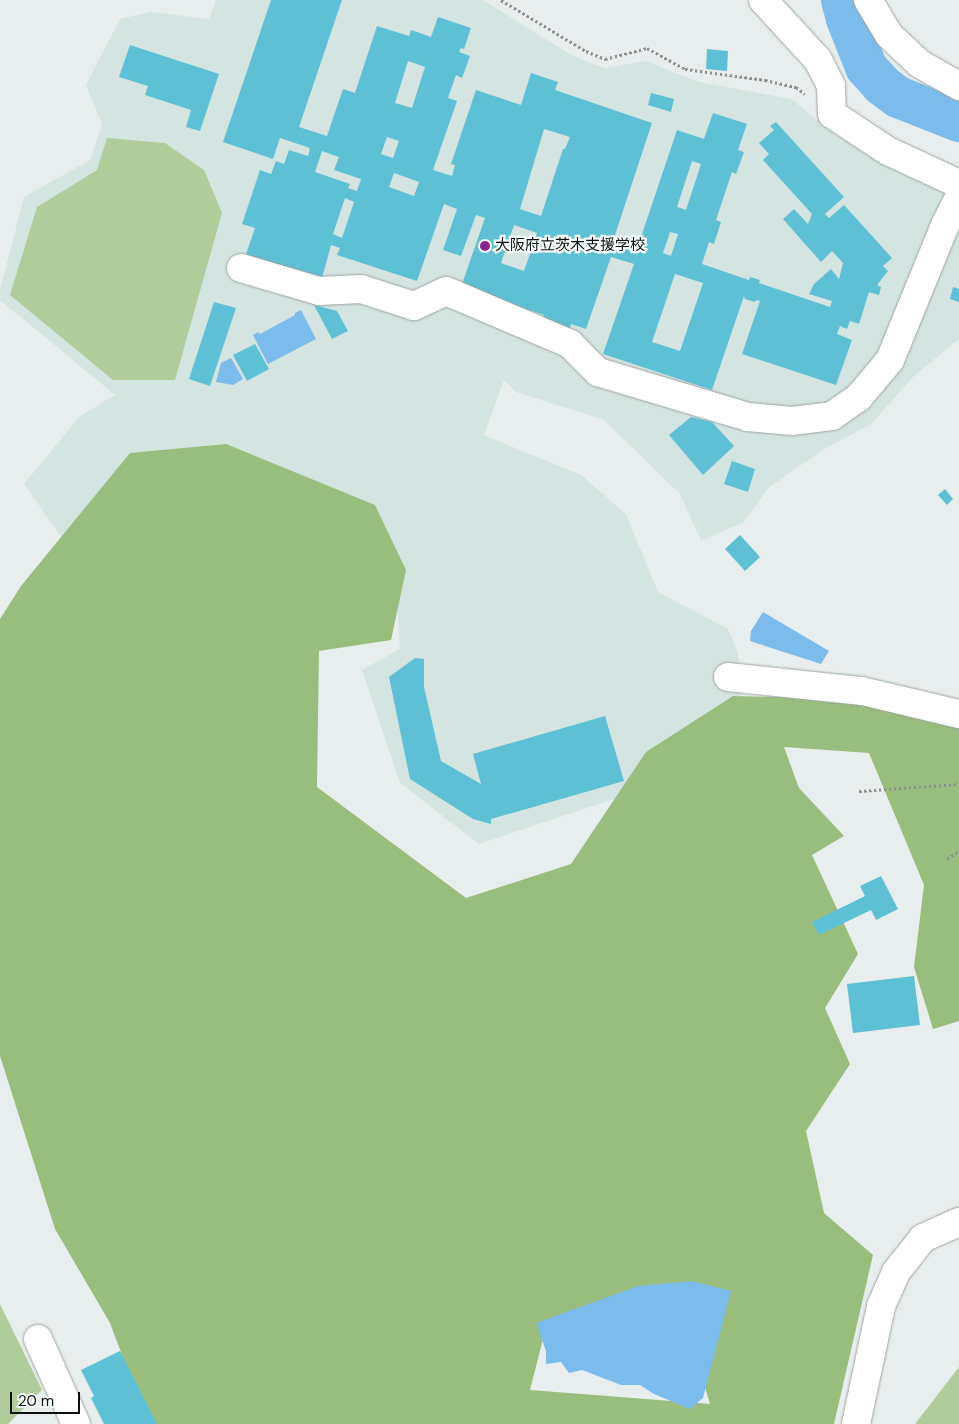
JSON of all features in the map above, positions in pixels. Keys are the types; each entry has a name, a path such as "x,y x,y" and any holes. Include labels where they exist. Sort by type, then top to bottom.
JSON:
{"street":[{"path":"763,0 818,60 831,86 832,114 888,151 959,184"},
{"path":"868,0 889,35 920,64 959,86"},
{"path":"241,268 319,291 361,289 414,306 446,291 570,344 598,372 748,417 792,422 832,416 859,397 890,360 946,223 959,198"},
{"path":"728,677 862,691 959,714"},
{"path":"856,1424 880,1306 896,1272 923,1238 959,1222"},
{"path":"38,1339 76,1424"}],"path":[{"path":"501,0 577,46 605,59 647,48 685,69 765,80 796,87 832,114"},
{"path":"860,791 959,784"},
{"path":"947,859 959,851"}],"shaded area":[{"name":"大阪府立茨木支援学校","path":"216,0 483,0 573,56 605,68 645,61 699,82 791,99 839,137 959,201 959,339 916,374 871,424 824,449 768,488 744,522 701,541 680,494 604,420 516,392 504,380 484,435 581,475 626,514 658,592 728,629 738,653 741,714 641,790 479,844 400,783 362,670 400,649 395,574 67,545 24,484 80,416 115,395 0,300 0,290 24,197 90,160 102,124 86,85 120,19 151,12 209,19"}],"green space":[{"path":"107,138 165,143 204,170 222,213 175,380 113,380 10,295 37,207 97,170"},
{"path":"226,444 375,505 406,570 391,640 319,651 317,787 466,898 571,864 646,752 733,696 876,699 959,718 959,1021 933,1029 914,967 924,885 869,753 784,747 799,788 844,836 812,855 858,954 825,1008 850,1064 806,1131 824,1213 873,1255 834,1424 148,1424 110,1323 55,1229 0,1056 0,619 21,586 130,453","holes":["543,1339 695,1354 710,1404 530,1390"]},
{"path":"0,1304 42,1390 8,1424 0,1424"},
{"path":"959,1367 959,1424 915,1424"}],"water":[{"path":"301,310 316,339 268,364 253,335 258,332 260,334"},
{"path":"231,358 243,379 233,385 216,382 221,363"},
{"path":"763,612 829,651 821,664 750,641 751,631"},
{"path":"692,1281 731,1291 703,1398 690,1409 654,1394 640,1385 621,1385 582,1370 569,1373 561,1362 546,1364 546,1351 536,1323 638,1286"}],"building":[{"path":"271,0 342,0 299,127 327,136 343,89 355,93 377,26 409,36 411,30 431,37 438,17 471,28 464,49 461,48 459,52 470,56 462,78 456,75 448,98 457,101 433,170 452,176 455,165 451,164 476,90 521,105 531,73 558,82 555,90 652,123 614,238 638,246 677,130 704,139 713,113 747,124 738,150 744,152 736,174 732,172 716,220 721,222 714,244 709,242 702,264 749,280 750,277 760,280 759,283 830,307 832,301 809,294 814,284 831,269 839,279 843,263 832,251 821,262 783,219 794,209 808,224 812,214 763,160 769,154 759,143 774,130 770,126 776,122 844,197 825,214 829,218 844,205 892,258 883,266 888,271 877,285 881,287 879,295 869,292 859,324 850,321 847,329 840,326 837,334 852,340 836,385 742,354 760,301 756,300 755,302 745,299 744,296 712,390 603,354 634,264 611,257 586,329 571,324 569,332 542,323 544,315 461,287 485,218 476,215 461,256 443,250 457,209 444,204 417,281 337,255 340,248 331,245 321,282 252,259 253,257 246,254 255,228 242,224 260,170 271,174 276,161 284,164 289,150 308,156 310,148 280,138 273,159 223,142","holes":["408,61 425,67 412,108 395,103","544,129 570,137 565,149 563,149 541,216 520,209","387,137 399,141 393,158 381,154","322,151 339,157 334,170 361,179 357,191 348,188 350,184 315,172","692,161 701,164 686,210 677,207","394,173 419,182 414,196 389,187","345,198 354,202 342,238 333,234","514,225 537,233 524,271 501,263","670,232 678,234 671,256 663,253","675,274 703,283 680,351 652,342"]},
{"path":"130,45 219,74 200,131 186,127 191,110 145,95 148,86 119,77"},
{"path":"707,49 728,51 727,71 706,69"},
{"path":"651,93 674,99 671,112 648,105"},
{"path":"953,287 959,289 959,302 950,299"},
{"path":"214,302 236,308 210,386 189,379"},
{"path":"314,305 337,311 348,331 332,339"},
{"path":"255,344 269,369 247,381 233,355"},
{"path":"691,417 712,422 734,446 703,475 669,435"},
{"path":"732,461 755,469 748,492 724,484"},
{"path":"945,489 953,499 947,505 938,495"},
{"path":"740,535 760,557 745,571 725,549"},
{"path":"415,658 424,659 424,687 441,761 481,784 473,754 605,716 624,781 491,819 491,824 473,819 410,779 389,677"},
{"path":"881,876 898,909 876,920 871,910 819,935 812,922 865,896 860,886"},
{"path":"914,976 920,1025 853,1033 847,984"},
{"path":"120,1351 157,1424 104,1424 91,1398 94,1396 81,1370"}],"waterway":[{"path":"842,0 847,19 866,67 882,85 898,97 959,121"}],"place":[{"name":"大阪府立茨木支援学校","path":"485,246"}]}
